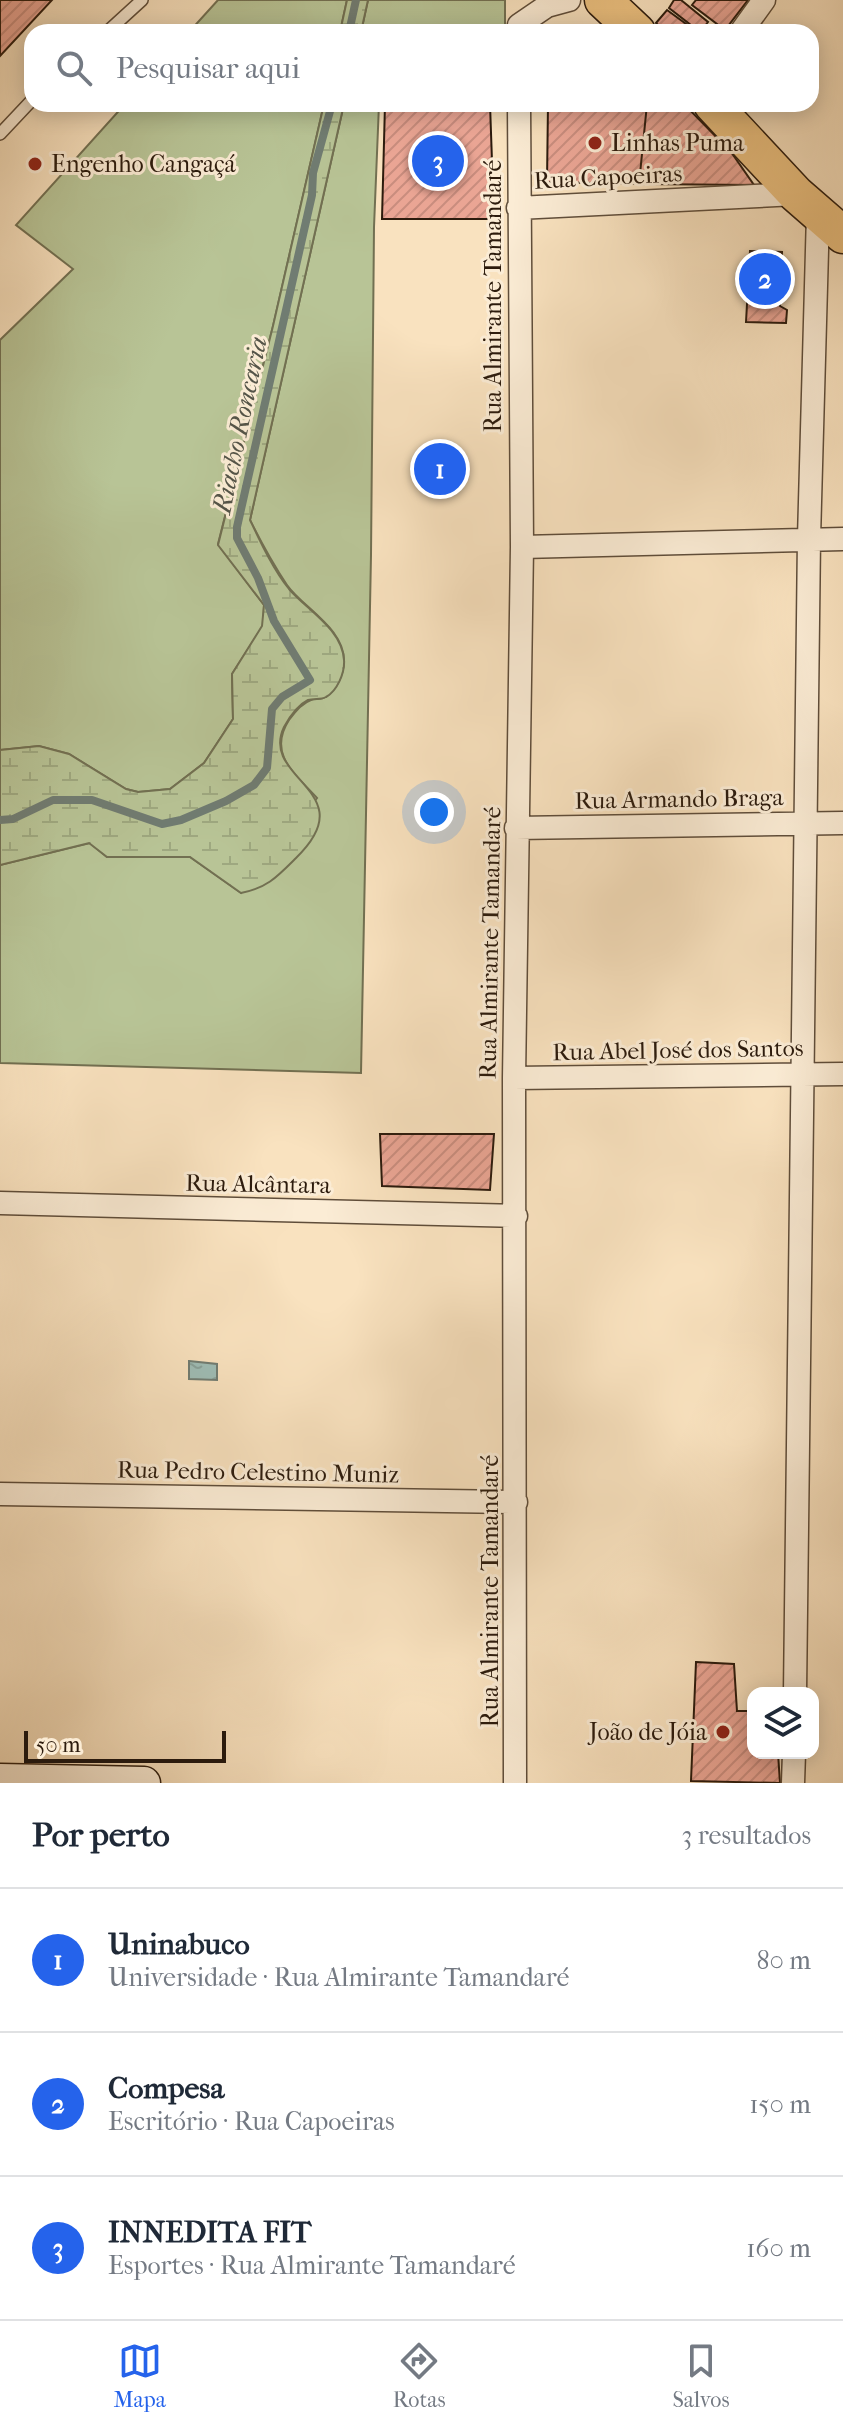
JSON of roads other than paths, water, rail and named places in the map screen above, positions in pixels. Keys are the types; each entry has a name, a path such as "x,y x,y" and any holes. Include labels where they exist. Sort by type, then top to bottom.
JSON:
{"main road":[{"path":"603,0 628,24"},
{"path":"720,112 819,214"},
{"path":"0,1780 144,1783"}],"street":[{"path":"519,0 519,24"},
{"path":"524,24 547,6 569,0"},
{"path":"747,24 764,0"},
{"name":"Rua Almirante Tamandaré","path":"515,1783 514,1078 522,547 519,112"},
{"name":"Rua Capoeiras","path":"518,208 819,214"},
{"path":"795,1687 809,538 819,214"},
{"path":"522,547 843,539"},
{"name":"Rua Armando Braga","path":"516,828 843,823"},
{"name":"Rua Abel José dos Santos","path":"514,1078 843,1074"},
{"name":"Rua Alcântara","path":"0,1203 516,1216"},
{"name":"Rua Pedro Celestino Muniz","path":"0,1494 516,1502"},
{"path":"793,1783 794,1759"}],"lane":[{"path":"116,24 142,0"},
{"path":"0,134 24,108"}],"water":[{"path":"189,1361 217,1364 217,1380 189,1379"}],"waterway":[{"name":"Riacho Roncaria","path":"351,24 356,0"},
{"name":"Riacho Roncaria","path":"0,820 13,819 53,800 92,800 162,824 181,820 226,801 254,785 267,768 272,709 282,697 310,680 274,621 258,578 237,538 237,527 312,195 313,173 330,112"}],"place":[{"name":"Linhas Puma","path":"595,143"},
{"name":"INNEDITA FIT","path":"438,161"},
{"name":"Engenho Cangaçá","path":"35,164"},
{"name":"Compesa","path":"765,279"},
{"name":"Uninabuco","path":"440,469"},
{"name":"João de Jóia","path":"723,1732"}]}
